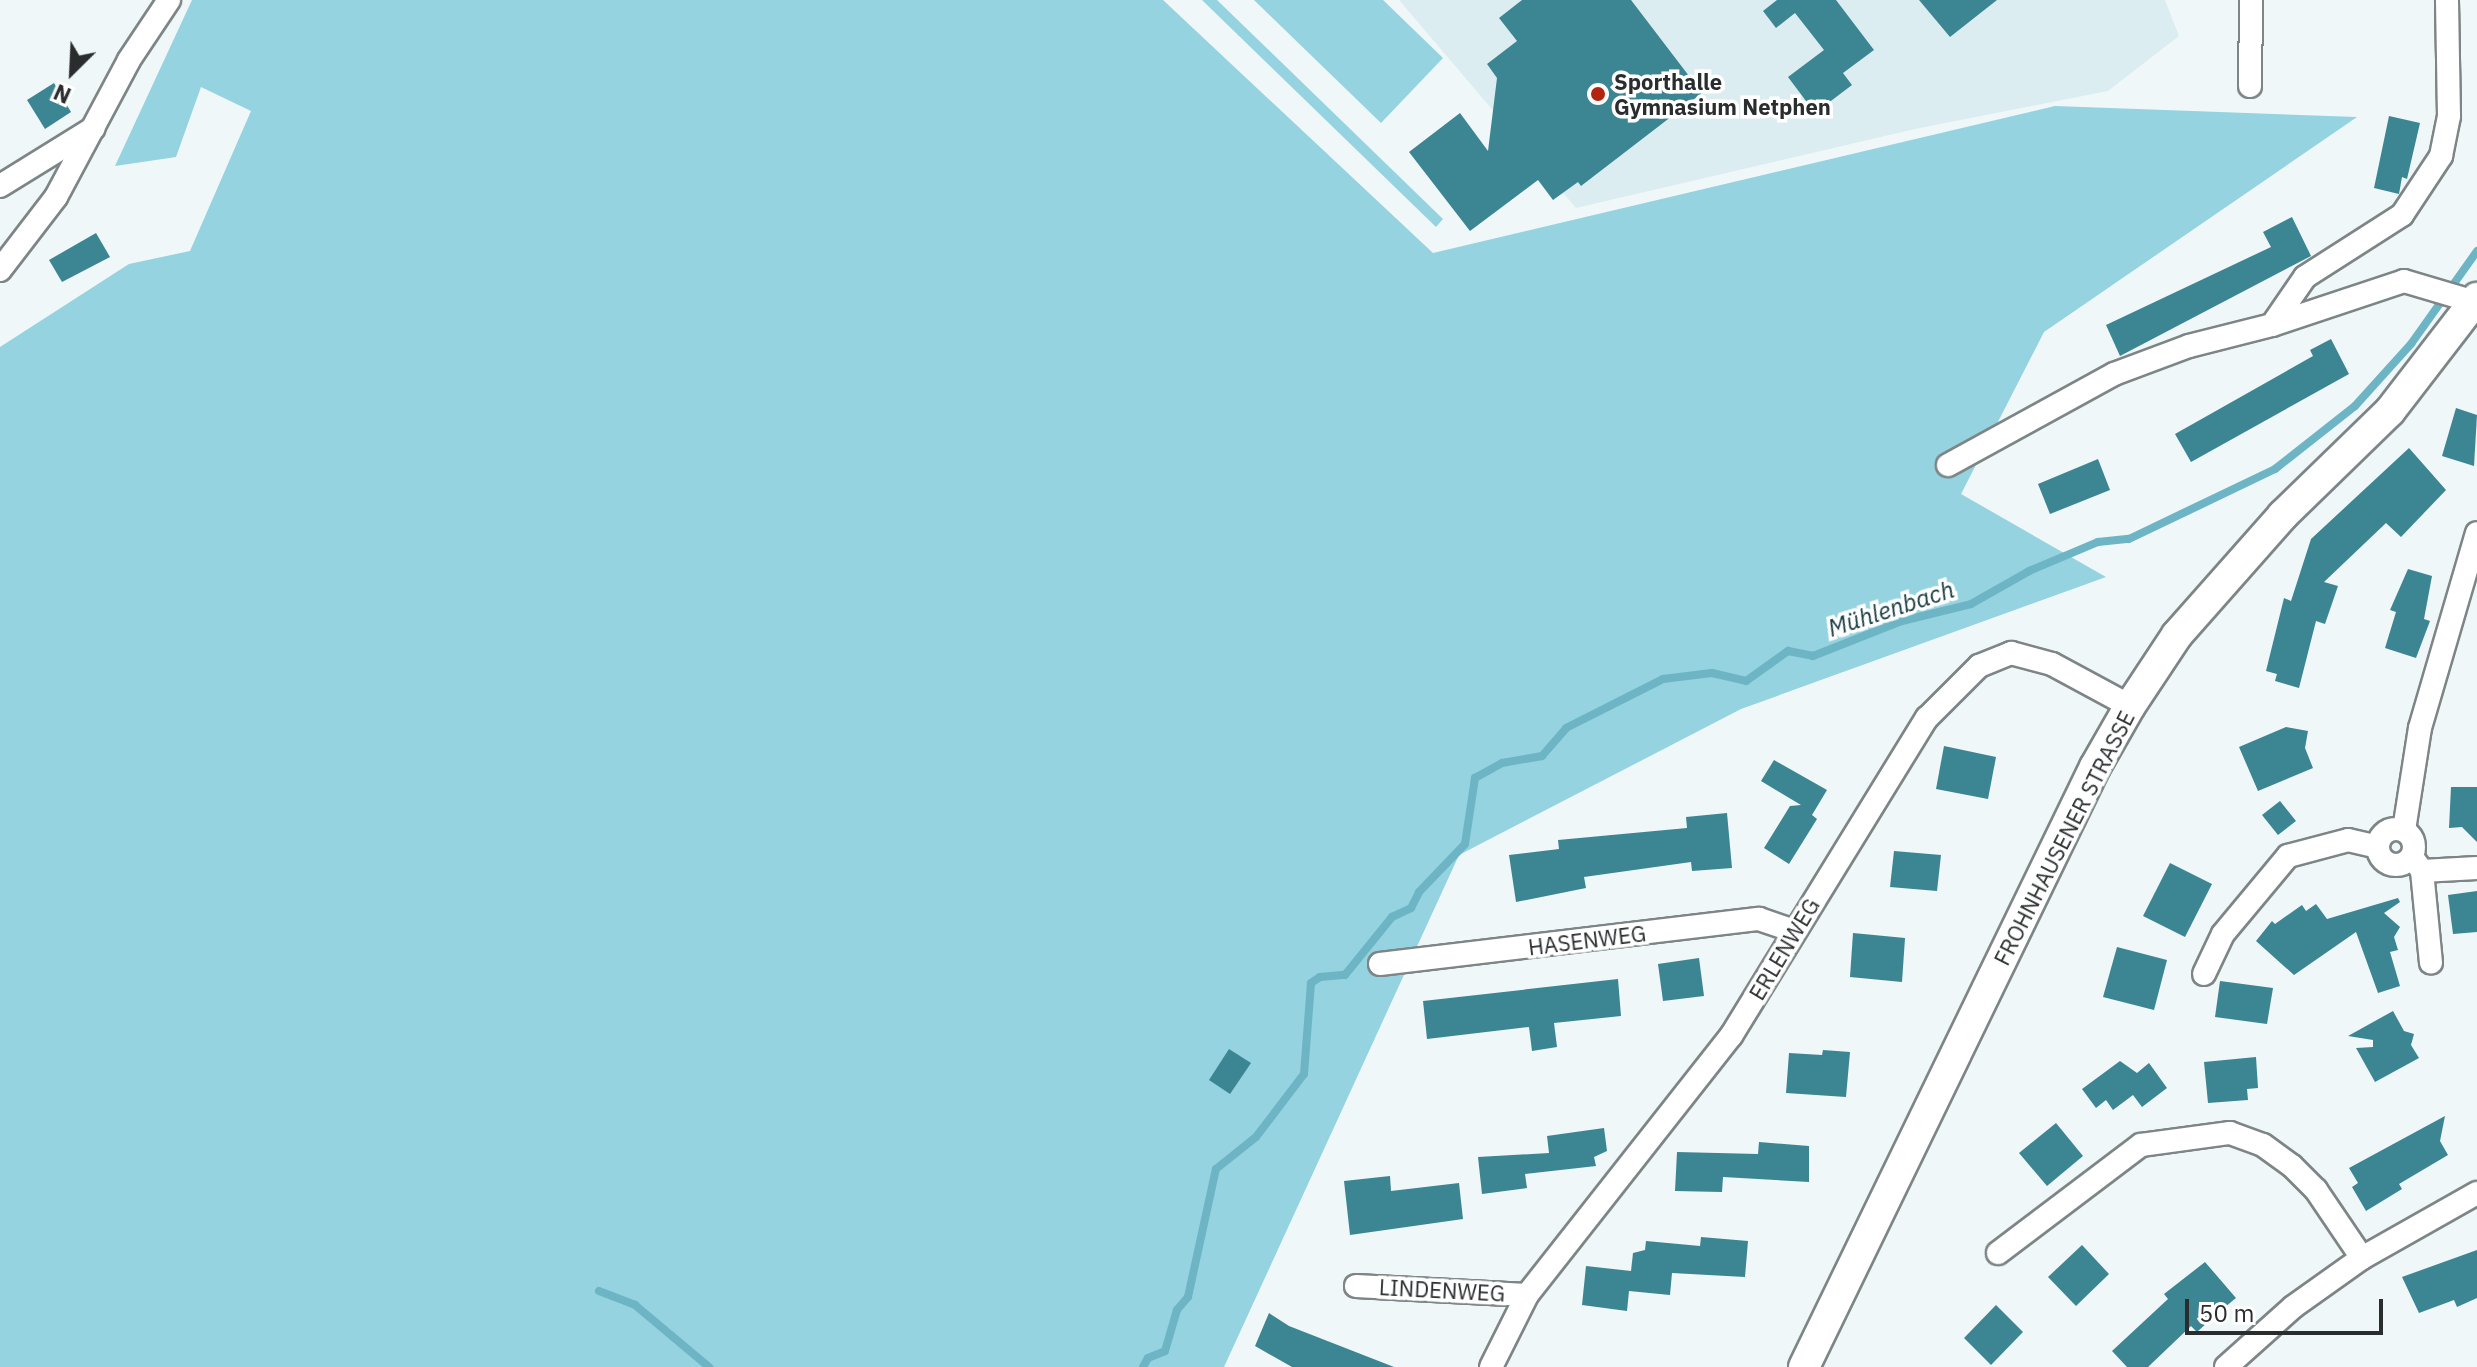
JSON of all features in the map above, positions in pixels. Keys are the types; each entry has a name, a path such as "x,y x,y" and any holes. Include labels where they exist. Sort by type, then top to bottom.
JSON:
{"main road":[{"name":"FROHNHAUSENER STRASSE","path":"1804,1367 2095,767 2130,706 2177,635 2283,515 2390,411 2476,300"}],"street":[{"path":"0,270 56,197 129,60 168,0"},
{"path":"2250,86 2251,0"},
{"path":"2272,325 2305,277 2402,215 2441,156 2449,116 2447,0"},
{"path":"0,186 96,126"},
{"path":"1948,465 2114,374 2189,346 2272,325 2404,281 2476,300"},
{"path":"2431,963 2413,841 2404,830 2420,728 2477,533"},
{"name":"ERLENWEG","path":"1491,1367 1527,1295 1731,1036 1927,718 1979,666 2011,653 2029,656 2130,706"},
{"path":"2378,847 2383,834 2404,830"},
{"path":"2204,974 2223,934 2288,856 2348,840 2378,847 2389,864 2477,868"},
{"name":"HASENWEG","path":"1380,964 1759,919 1793,931"},
{"path":"1998,1253 2141,1145 2230,1133 2263,1145 2292,1166 2316,1190 2362,1258"},
{"path":"2226,1367 2293,1307 2362,1258 2477,1193"},
{"name":"LINDENWEG","path":"1356,1286 1527,1295"}],"shaded area":[{"path":"192,0 1163,0 1433,253 2055,106 2357,117 2044,332 1961,494 2106,577 1741,709 1459,855 1224,1367 0,1367 0,347 129,264 190,251 251,111 201,87 176,157 115,166"},
{"path":"1202,0 1217,0 1443,219 1436,227"},
{"path":"1254,0 1383,0 1443,58 1381,123"},
{"path":"1399,0 2165,0 2179,36 2108,91 1915,129 1576,208"}],"building":[{"name":"Sporthalle Gymnasium Netphen","path":"1522,0 1631,0 1702,93 1581,186 1578,182 1553,200 1538,180 1470,231 1409,152 1460,113 1488,151 1497,78 1487,64 1517,41 1499,18"},
{"path":"1777,0 1836,0 1874,50 1843,73 1852,85 1815,113 1788,77 1824,50 1795,13 1776,28 1763,11"},
{"path":"1919,0 1997,0 1950,37"},
{"path":"54,83 71,112 45,129 27,100"},
{"path":"2389,116 2420,123 2407,179 2402,177 2399,194 2374,188"},
{"path":"2292,217 2311,256 2120,356 2106,325 2271,247 2263,232"},
{"path":"96,233 110,257 62,282 49,260"},
{"path":"2331,339 2349,374 2191,462 2175,434 2313,356 2310,350"},
{"path":"2456,408 2477,415 2474,466 2442,456"},
{"path":"2409,448 2446,490 2401,537 2386,523 2324,582 2338,586 2325,624 2316,621 2299,688 2275,681 2277,674 2266,671 2284,598 2291,601 2311,539"},
{"path":"2098,459 2110,490 2050,514 2038,484"},
{"path":"2408,569 2432,576 2424,619 2430,621 2416,658 2385,648 2396,612 2390,610"},
{"path":"2286,727 2308,731 2305,748 2313,768 2258,791 2239,747"},
{"path":"1944,746 1996,757 1988,799 1936,789"},
{"path":"1774,760 1827,790 1812,815 1817,819 1789,864 1764,848 1790,806 1801,805 1761,781"},
{"path":"2451,787 2477,787 2477,842 2462,827 2449,828"},
{"path":"2280,801 2296,821 2278,835 2262,815"},
{"path":"1727,813 1732,868 1692,871 1691,862 1584,877 1586,888 1516,902 1509,855 1559,849 1558,840 1687,828 1686,817"},
{"path":"1894,851 1941,855 1937,891 1890,887"},
{"path":"2170,863 2212,884 2185,937 2143,916"},
{"path":"2477,891 2477,932 2453,934 2448,895"},
{"path":"2398,898 2400,902 2384,913 2400,927 2394,937 2398,950 2390,952 2400,986 2378,993 2356,932 2294,975 2256,941 2272,921 2275,924 2302,905 2306,911 2316,904 2327,919"},
{"path":"1853,933 1905,938 1902,982 1850,977"},
{"path":"2117,947 2167,960 2154,1010 2103,997"},
{"path":"1699,958 1704,996 1663,1001 1658,964"},
{"path":"1618,979 1621,1016 1554,1023 1557,1047 1532,1051 1529,1027 1427,1039 1423,1001"},
{"path":"2220,981 2273,988 2267,1024 2215,1017"},
{"path":"2393,1011 2404,1031 2414,1034 2411,1045 2419,1058 2375,1082 2356,1048 2373,1047 2373,1040 2348,1036"},
{"path":"1229,1049 1251,1063 1230,1094 1209,1080"},
{"path":"1823,1050 1850,1052 1846,1097 1786,1093 1789,1053 1822,1055"},
{"path":"2256,1057 2258,1088 2247,1089 2248,1100 2208,1103 2204,1062"},
{"path":"2120,1061 2137,1073 2149,1063 2167,1088 2142,1107 2133,1095 2113,1110 2106,1100 2096,1108 2082,1089"},
{"path":"2445,1116 2440,1141 2448,1155 2399,1184 2402,1189 2366,1211 2352,1187 2358,1183 2349,1168"},
{"path":"2056,1123 2083,1156 2047,1186 2019,1153"},
{"path":"1604,1128 1607,1151 1594,1157 1596,1166 1525,1174 1527,1188 1482,1194 1478,1157 1549,1153 1547,1136"},
{"path":"1759,1142 1809,1146 1809,1182 1723,1177 1722,1192 1675,1191 1677,1152 1758,1154"},
{"path":"1390,1176 1391,1191 1459,1183 1463,1219 1350,1235 1344,1181"},
{"path":"1701,1237 1748,1241 1745,1277 1672,1273 1670,1295 1629,1291 1627,1311 1582,1305 1586,1266 1631,1271 1633,1253 1645,1250 1646,1241 1700,1246"},
{"path":"2082,1245 2109,1274 2076,1306 2048,1277"},
{"path":"2477,1250 2477,1298 2457,1307 2454,1300 2419,1313 2402,1277"},
{"path":"2205,1262 2236,1298 2225,1307 2208,1308 2208,1322 2197,1332 2191,1326 2148,1367 2127,1367 2112,1351 2168,1299 2164,1294"},
{"path":"1996,1305 2023,1332 1991,1365 1964,1338"},
{"path":"1269,1313 1289,1326 1394,1367 1292,1367 1255,1346"}],"waterway":[{"name":"Mühlenbach","path":"1143,1367 1148,1358 1165,1351 1177,1310 1188,1297 1216,1169 1256,1137 1304,1074 1311,983 1320,977 1345,975 1392,917 1411,908 1419,892 1465,844 1475,778 1502,763 1542,756 1566,728 1663,679 1712,673 1746,681 1788,651 1813,656 1902,621 1971,604 2029,571 2098,542 2129,539 2275,469 2355,406 2411,344 2477,251"},
{"path":"599,1291 635,1305 709,1367"}],"place":[{"name":"Sporthalle Gymnasium Netphen","path":"1598,94"}]}
